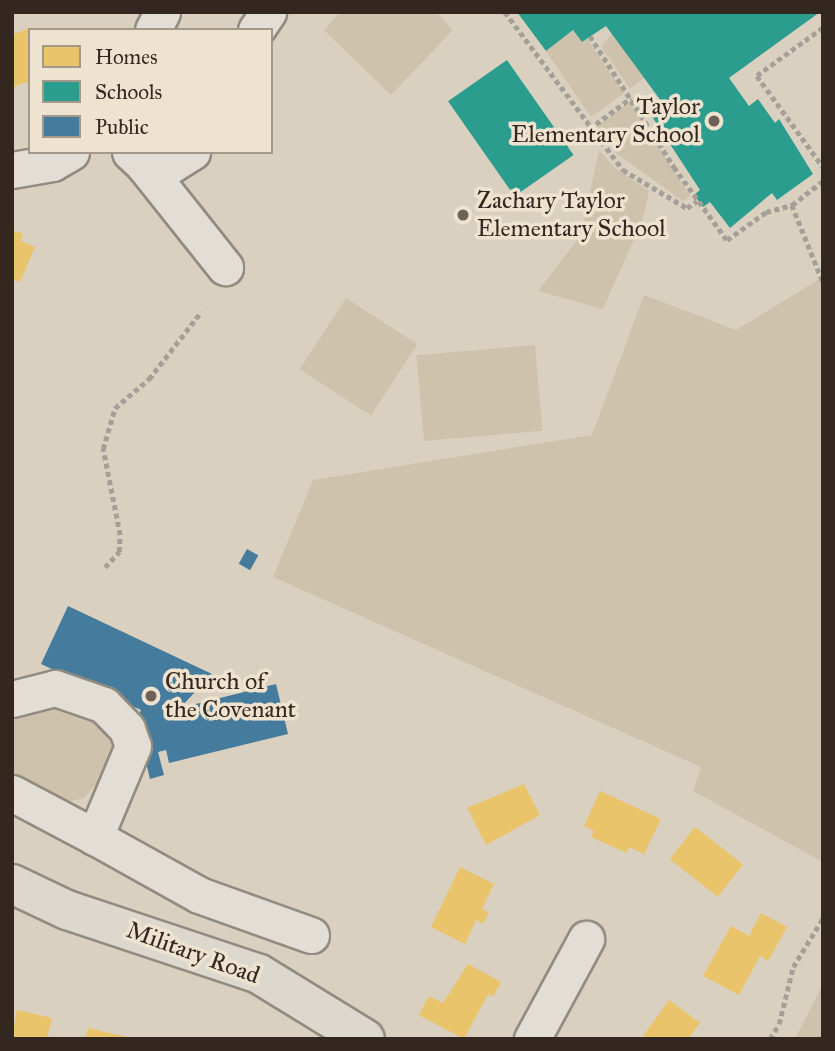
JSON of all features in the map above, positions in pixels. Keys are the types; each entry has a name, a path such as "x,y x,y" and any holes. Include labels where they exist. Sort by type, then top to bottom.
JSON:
{"main road":[{"name":"Military Road","path":"12,884 67,910 259,974 365,1039"}],"street":[{"path":"154,28 162,12"},
{"path":"258,28 268,12"},
{"path":"137,158 171,165 189,154"},
{"path":"12,170 62,158"},
{"path":"137,158 225,267"},
{"path":"12,699 55,688 104,705 127,729 133,746 95,837"},
{"path":"12,793 199,895 311,935"},
{"path":"532,1039 586,939"}],"path":[{"path":"505,12 589,129 623,170 687,208 697,201"},
{"path":"823,28 757,76 823,167"},
{"path":"590,37 697,201 727,240 766,212 792,205 823,181"},
{"path":"589,129 631,98"},
{"path":"792,205 823,282"},
{"path":"105,567 119,552 115,497 103,449 115,408 149,379 201,312"},
{"path":"770,1039 779,1024 793,967 823,918"}],"shaded area":[{"path":"340,12 436,12 453,30 391,95 324,30"},
{"path":"573,30 582,42 587,39 624,93 591,117 546,51"},
{"path":"612,34 644,78 630,89 601,46"},
{"path":"630,102 690,196 683,201 617,154 597,126"},
{"path":"599,150 616,169 649,191 643,219 603,309 538,291 581,235"},
{"path":"823,277 823,862 693,791 701,767 273,577 313,480 592,435 644,295 736,330"},
{"path":"346,298 417,344 371,416 300,369"},
{"path":"535,345 542,431 424,441 416,355"},
{"path":"44,704 111,729 115,743 105,774 84,798 67,802 52,798 12,777 12,712"},
{"path":"823,984 823,1039 795,1039 821,988"}],"building: Homes":[{"path":"28,29 28,84 27,82 12,87 14,34"},
{"path":"12,230 23,234 21,241 35,247 20,282 12,279"},
{"path":"524,784 540,815 486,845 467,808"},
{"path":"600,791 661,819 644,854 629,847 627,853 591,837 594,831 584,826"},
{"path":"695,827 743,865 718,897 670,859"},
{"path":"460,867 494,884 482,909 489,912 483,924 476,920 465,944 431,927"},
{"path":"761,913 787,927 768,961 760,956 739,995 703,976 731,926 749,936"},
{"path":"468,964 501,982 493,997 488,994 464,1039 419,1015 429,996 443,1003"},
{"path":"669,1000 700,1023 688,1039 641,1039"},
{"path":"17,1010 52,1018 47,1039 12,1039"},
{"path":"88,1028 132,1038 85,1039"}],"building: Schools":[{"name":"Taylor Elementary School","path":"517,12 820,12 729,78 749,106 758,99 775,123 779,119 813,174 777,200 772,193 730,228 710,202 703,207 694,195 700,190 651,115 664,105 606,26 582,42 573,30 546,51"},
{"path":"507,60 574,155 515,196 448,101"}],"building: Public":[{"path":"247,549 258,555 250,570 239,564"},
{"name":"Church of the Covenant","path":"68,606 212,674 180,708 276,684 288,734 169,763 166,750 158,752 164,775 150,779 136,721 141,710 41,664"}],"place":[{"name":"Taylor Elementary School","path":"714,121"},
{"name":"Zachary Taylor Elementary School","path":"463,215"},
{"name":"Church of the Covenant","path":"151,696"}]}
